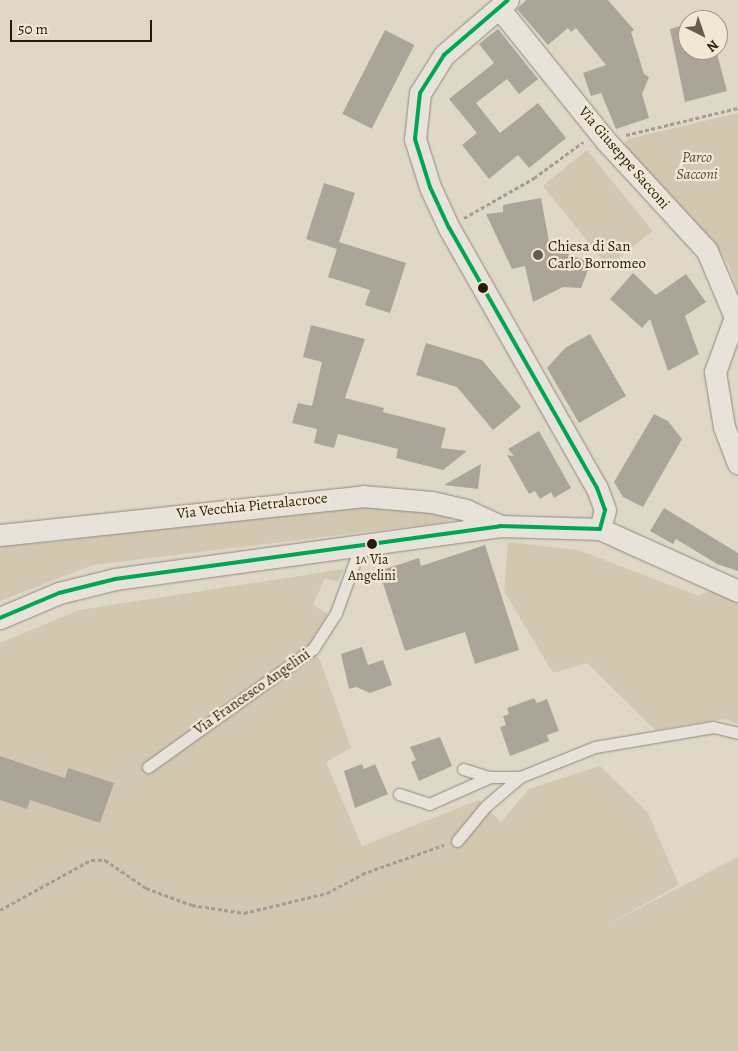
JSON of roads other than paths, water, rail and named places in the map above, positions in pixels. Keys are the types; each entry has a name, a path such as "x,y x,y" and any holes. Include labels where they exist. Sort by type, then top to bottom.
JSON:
{"street":[{"name":"Via Giuseppe Sacconi","path":"504,4 606,141 707,251 736,317"},
{"path":"504,4 439,62 420,93 415,139 430,187 449,228 597,488 605,510 600,529"},
{"path":"736,317 715,372 724,427 738,463"},
{"name":"Via Vecchia Pietralacroce","path":"0,534 362,496 432,502 466,510 500,526"},
{"path":"0,618 59,593 115,580 500,526 600,529 738,591"}],"lane":[{"name":"Via Francesco Angelini","path":"148,766 314,649 336,612 360,547"},
{"path":"457,841 486,806 520,777 595,747 713,727 738,733"},
{"path":"463,769 490,777 520,777"},
{"path":"400,794 429,804 490,777"}],"place":[{"name":"Chiesa di San Carlo Borromeo","path":"538,255"},
{"name":"1^ Via Angelini","path":"372,544"}],"park label":[{"name":"Parco Sacconi","path":"697,166"}]}
